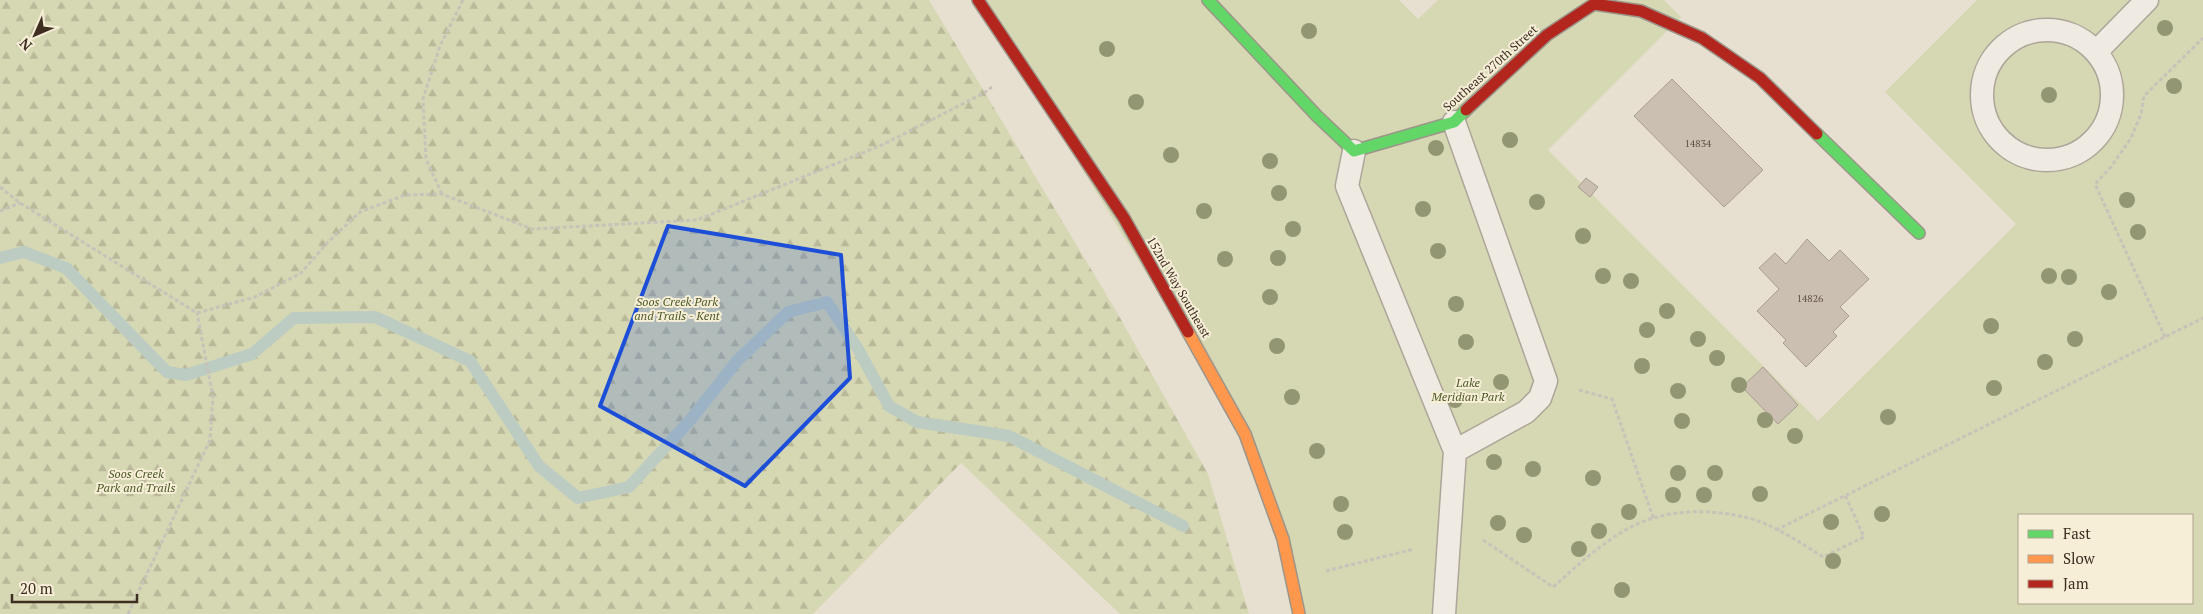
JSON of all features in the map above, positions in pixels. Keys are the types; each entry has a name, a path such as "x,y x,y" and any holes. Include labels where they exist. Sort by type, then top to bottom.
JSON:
{"street":[{"name":"152nd Way Southeast","path":"978,0 1124,218 1246,434 1283,539 1299,614"},
{"path":"1208,0 1317,116 1354,151"},
{"name":"Southeast 270th Street","path":"1354,151 1454,122 1547,35 1594,4 1641,11 1702,38 1760,78 1919,233"}],"lane":[{"path":"2097,51 2147,0"},
{"path":"2040,29 2061,30 2080,38 2097,51 2108,70 2113,92 2110,114 2100,135 2083,150 2062,159 2040,160 2019,153 2000,140 1988,123 1982,103 1983,82 1990,63 2003,46 2020,35 2040,29"},
{"path":"1454,122 1546,382 1540,398 1526,412 1455,451"},
{"path":"1354,151 1347,186 1455,451 1444,614"}],"path":[{"path":"442,194 426,159 423,99 440,46 463,0"},
{"path":"2164,337 2095,184 2111,167 2131,138 2141,114 2144,96 2203,38"},
{"path":"0,187 20,203 197,313 255,297 301,273 327,243 360,212 405,195 442,194 532,229 697,220 882,145 984,93 1021,66"},
{"path":"0,211 20,203"},
{"path":"128,614 210,440 213,397 197,313"},
{"path":"1775,530 2203,318"},
{"path":"1546,382 1612,399 1654,520"},
{"path":"1479,537 1553,587 1590,554 1622,533 1630,528 1666,515 1705,511 1749,518 1791,537 1823,557 1864,537 1845,495"},
{"path":"1292,580 1449,540"}],"highlighted area":[{"path":"668,226 841,255 850,378 745,486 600,406"}],"green space":[{"name":"Soos Creek Park and Trails - Kent","path":"0,0 929,0 1115,309 1208,474 1249,614 1120,614 961,463 813,614 0,614"},
{"name":"Lake Meridian Park","path":"978,0 1399,0 1418,19 1438,0 1664,0 1681,17 1548,150 1818,421 2016,224 1885,92 1977,0 2203,0 2203,614 1299,614 1245,434"}],"building":[{"path":"1672,79 1763,170 1724,207 1634,116"},
{"path":"1586,178 1598,187 1590,197 1578,187"},
{"path":"1807,239 1829,261 1840,250 1869,279 1840,307 1849,316 1833,332 1837,336 1806,367 1783,343 1786,340 1757,311 1779,289 1759,268 1775,253 1786,264"},
{"path":"1763,367 1798,405 1778,424 1742,387"}],"waterway":[{"path":"0,258 24,252 66,268 167,372 186,375 252,354 294,318 375,317 470,361 539,466 578,498 629,487 692,418 737,361 788,312 827,302 858,349 889,406 917,422 1009,436 1183,526"}],"traffic: fast":[{"path":"1208,0 1317,116 1354,151 1454,122 1466,110"},
{"path":"1817,134 1919,233"}],"traffic: slow":[{"path":"1188,332 1245,434 1283,539 1299,614"}],"traffic: jam":[{"path":"978,0 1124,218 1188,332"},
{"path":"1466,110 1547,35 1594,4 1641,11 1702,38 1760,78 1817,134"}],"park label":[{"name":"Soos Creek Park and Trails","path":"136,480"}]}
